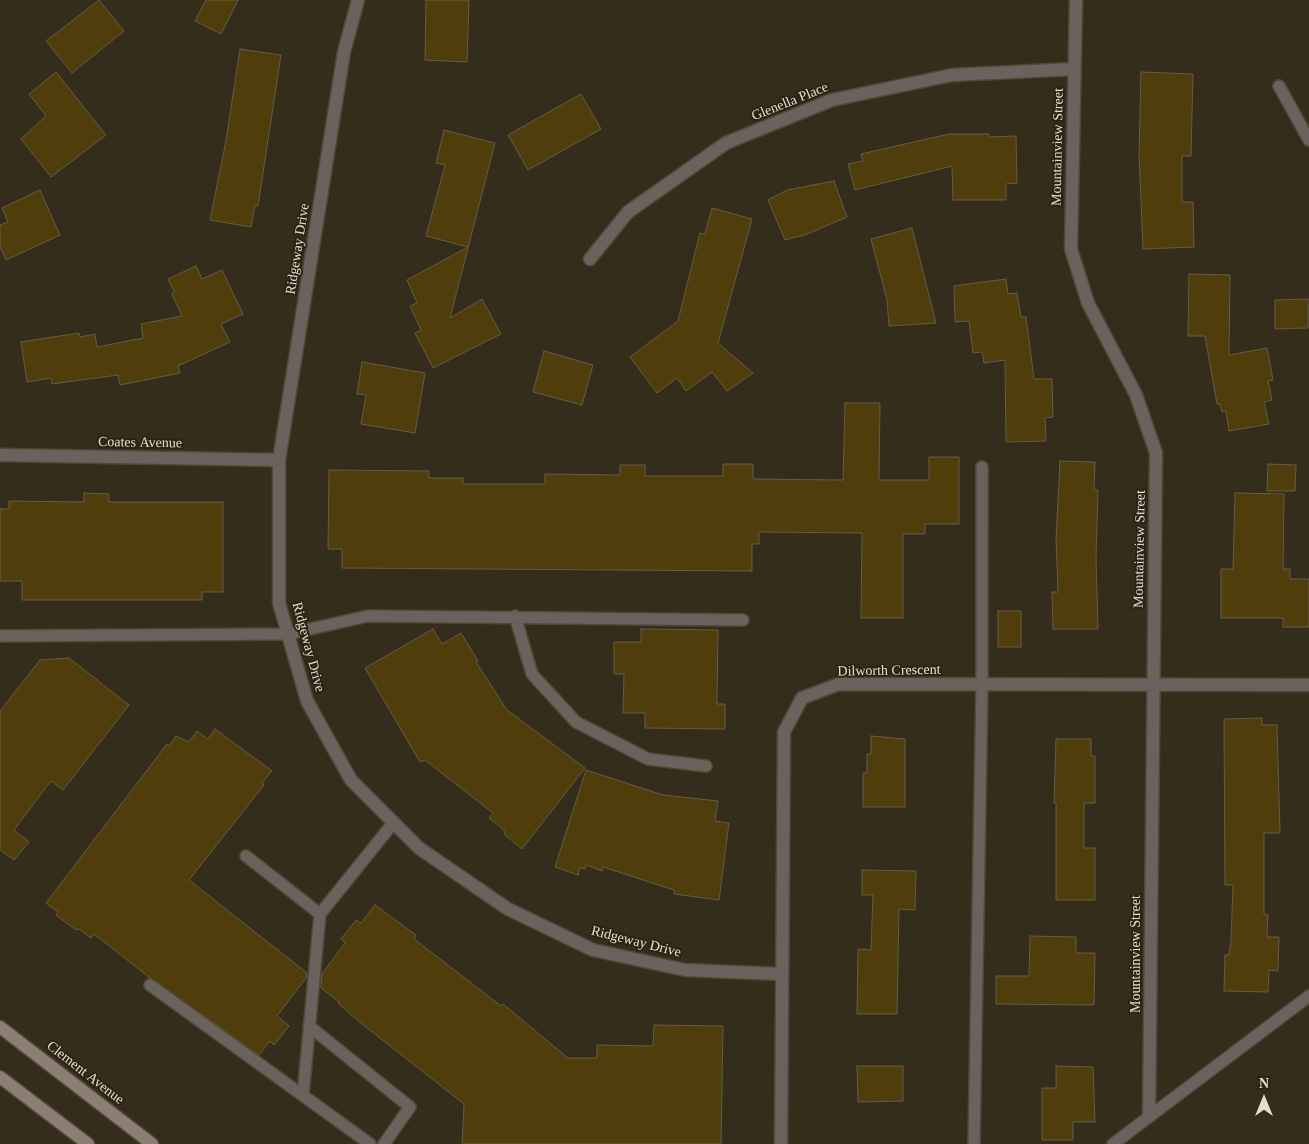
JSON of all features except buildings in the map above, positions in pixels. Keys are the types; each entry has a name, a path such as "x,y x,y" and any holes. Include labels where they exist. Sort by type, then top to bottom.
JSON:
{"main road":[{"name":"Clement Avenue","path":"0,1026 152,1144"},
{"path":"0,1078 88,1144"}],"street":[{"name":"Ridgeway Drive","path":"358,0 344,52 280,460 280,603 307,701 351,780 419,848 508,909 593,950 686,970 781,974"},
{"name":"Mountainview Street","path":"1076,0 1071,249 1088,303 1136,395 1156,453 1149,1116"},
{"name":"Glenella Place","path":"590,259 628,212 726,143 832,100 952,75 1074,68"},
{"name":"Coates Avenue","path":"0,455 280,460"},
{"name":"Dilworth Crescent","path":"781,1144 784,732 802,698 839,684 1309,685"}],"lane":[{"path":"1279,86 1309,140"},
{"path":"974,1144 982,684 982,467"},
{"path":"0,636 288,634 368,616 515,616 743,620"},
{"path":"515,616 532,674 576,722 648,760 706,766"},
{"path":"303,1095 320,914 394,822"},
{"path":"246,856 320,914"},
{"path":"150,985 370,1144"},
{"path":"1113,1144 1309,996"},
{"path":"309,1026 410,1107 384,1144"}]}
